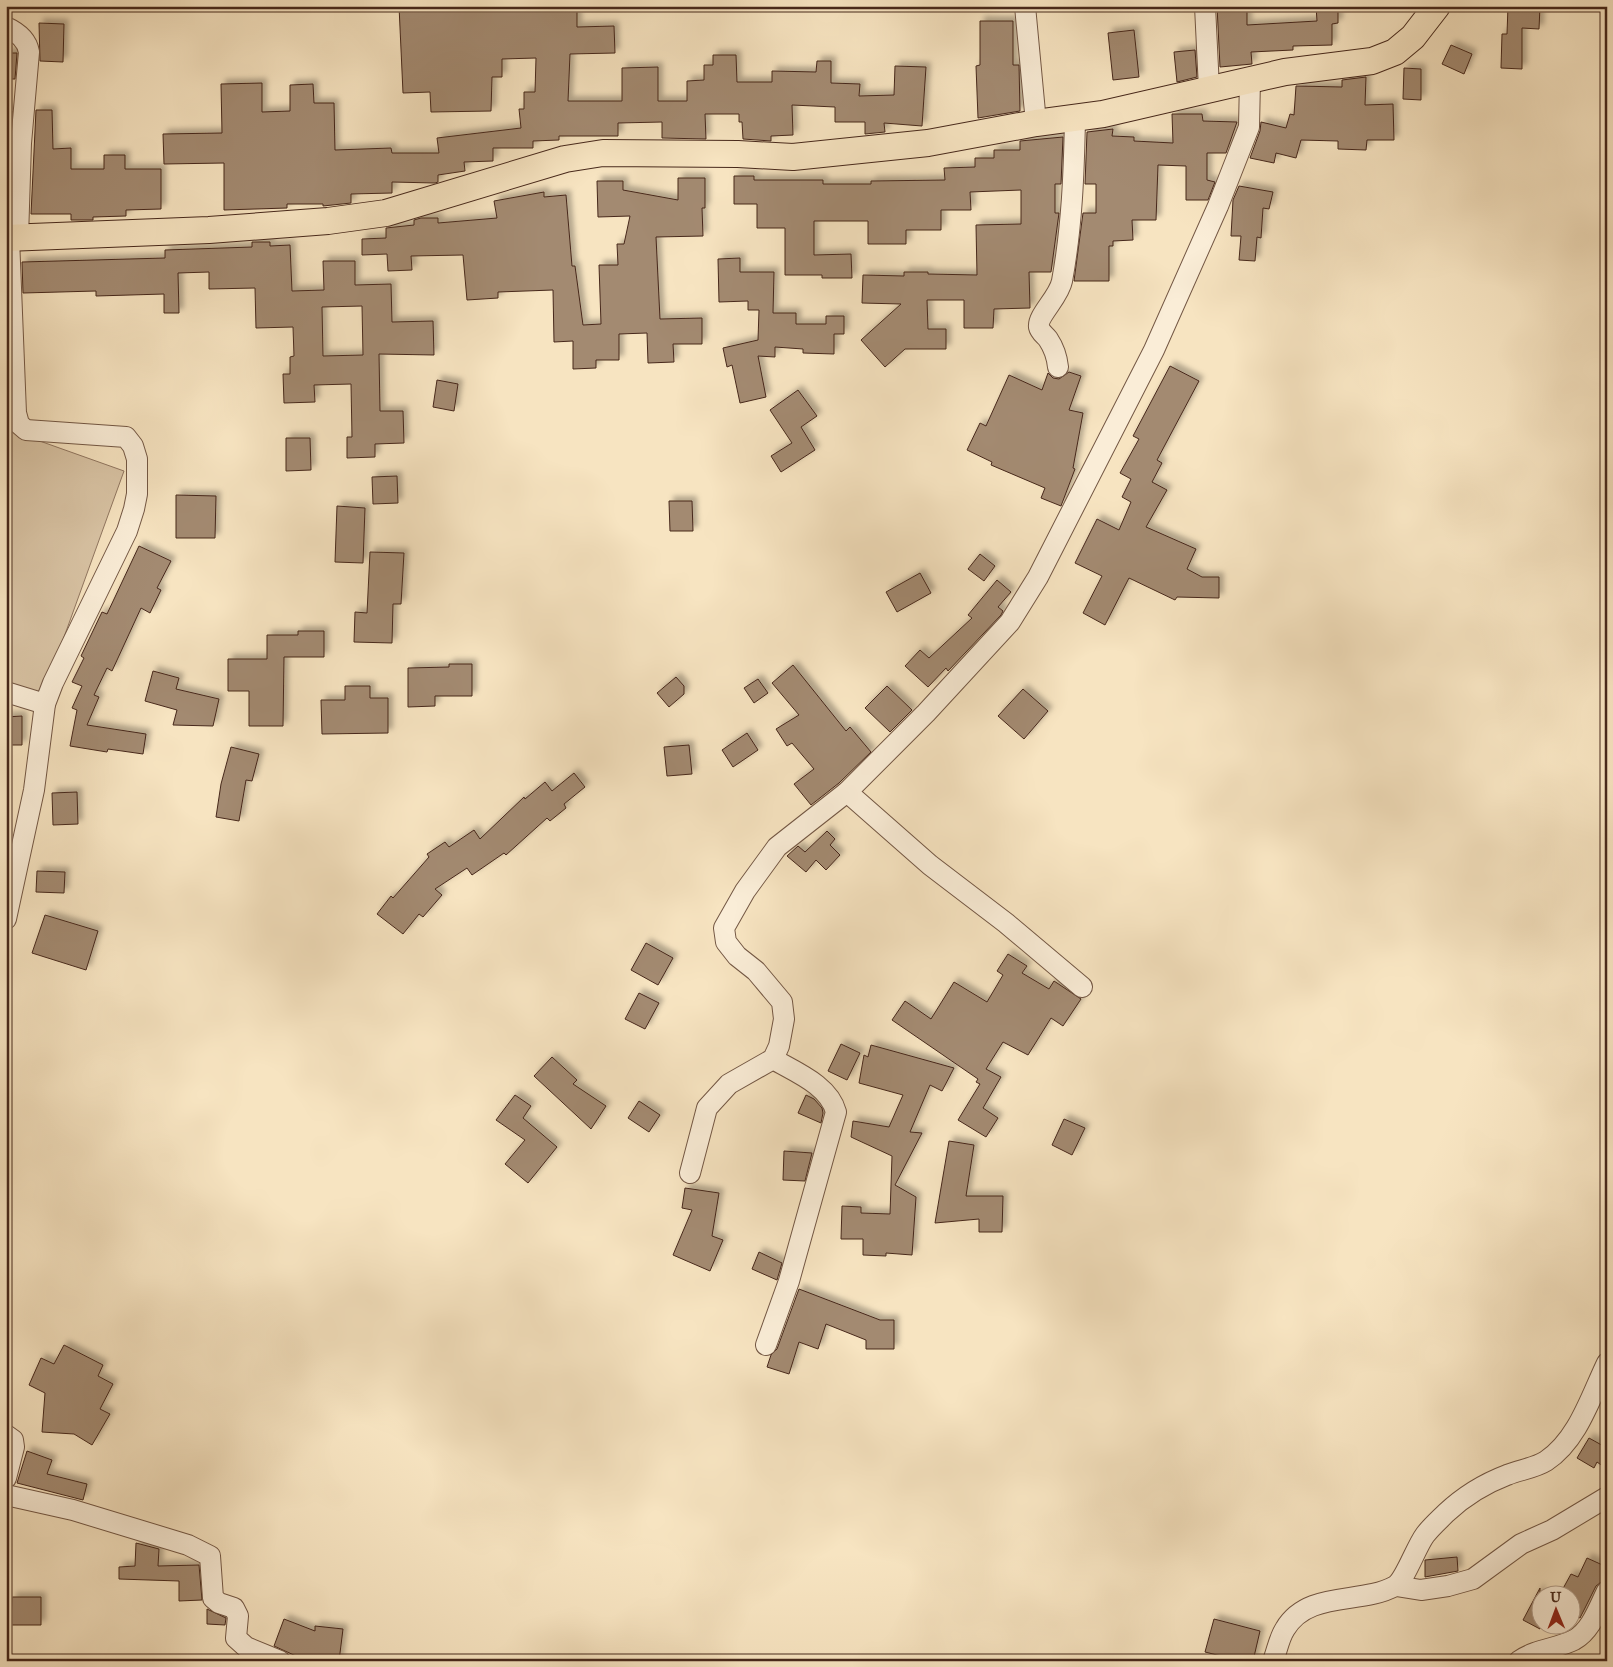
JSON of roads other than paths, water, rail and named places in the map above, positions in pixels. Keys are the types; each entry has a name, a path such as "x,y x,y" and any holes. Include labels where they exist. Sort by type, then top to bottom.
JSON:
{"main road":[{"path":"11,238 209,230 328,221 386,213 565,159 603,154 729,154 793,158 928,143 1036,123 1103,114 1285,72 1372,61 1396,52 1413,37 1436,6"}],"street":[{"path":"1025,6 1036,123"},
{"path":"1205,6 1209,89"},
{"path":"6,27 23,39 28,45 29,52 11,238 16,404 19,424 26,430 126,437 133,446 137,459 137,494 127,531 52,684 45,704 34,790 6,919"},
{"path":"690,1173 707,1108 729,1084 773,1058 779,1046 784,1019 782,1002 756,971 737,956 726,942 724,928 745,891 777,847 848,792 926,713 1010,622 1038,577 1154,350 1218,206 1249,127 1250,80"},
{"path":"1058,367 1056,354 1039,329 1039,319 1055,300 1061,288 1073,193 1075,118"},
{"path":"6,692 45,704"},
{"path":"848,792 930,865 1006,923 1082,987"},
{"path":"766,1345 789,1281 836,1112 834,1104 819,1088 773,1058"},
{"path":"1396,1586 1426,1534 1448,1511 1483,1486 1544,1462 1557,1453 1577,1428 1607,1363"},
{"path":"6,1435 13,1440 14,1447 6,1478"},
{"path":"6,1495 73,1510 188,1545 210,1556 213,1598 219,1603 234,1608 238,1616 236,1638 246,1646 280,1661"},
{"path":"1273,1661 1285,1628 1302,1612 1326,1601 1379,1592 1396,1586 1421,1590 1448,1586 1473,1579 1500,1561 1520,1544 1552,1530 1607,1497"},
{"path":"1519,1661 1531,1652 1575,1639 1595,1618 1607,1591"}]}
